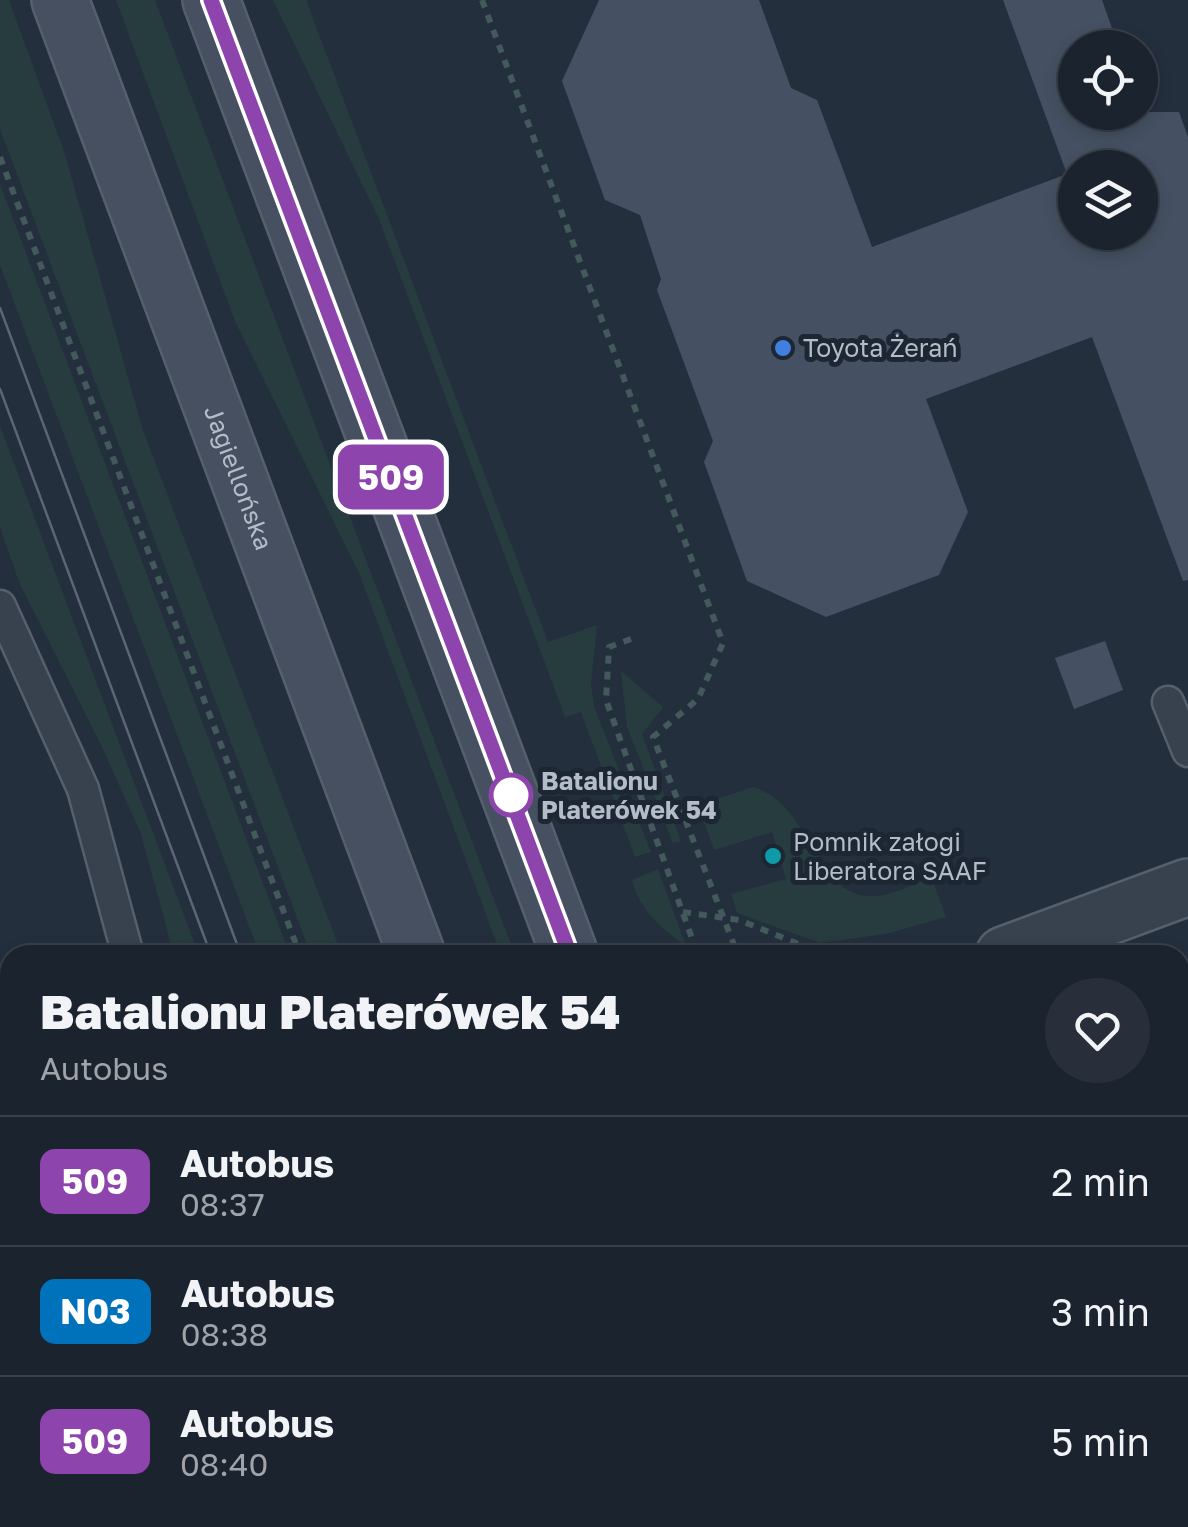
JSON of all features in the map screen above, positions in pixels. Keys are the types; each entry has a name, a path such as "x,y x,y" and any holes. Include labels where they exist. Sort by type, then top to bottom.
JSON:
{"main road":[{"name":"Jagiellońska","path":"60,0 413,945"},
{"path":"211,0 566,945"}],"street":[{"path":"1031,945 1188,887"}],"lane":[{"path":"0,606 83,789 125,945"},
{"path":"1168,702 1188,751"}],"path":[{"path":"482,0 723,642 698,699 653,737 734,945"},
{"path":"0,156 296,945"},
{"path":"631,639 609,648 606,700 694,945"},
{"path":"682,912 724,917 805,945"}],"green space":[{"path":"0,0 9,0 64,151 143,430 338,945 307,945 0,129"},
{"path":"116,0 155,0 511,945 497,945 359,573 235,321"},
{"path":"273,0 306,0 548,642 597,625 591,684 594,706 651,852 635,857 581,712 565,717 379,219"},
{"path":"0,184 286,945 256,945 0,265"},
{"path":"0,426 195,945 171,945 141,834 19,582 0,527"},
{"path":"621,671 663,707 642,734 681,841 673,843 627,727"},
{"path":"753,787 773,797 789,812 825,867 853,893 873,896 895,892 931,877 946,917 886,934 820,943 737,913 731,894 786,879 772,832 714,850 698,805"},
{"path":"658,869 686,945 652,918 632,880"}],"building":[{"name":"Toyota Żerań","path":"599,0 759,0 791,88 817,100 872,247 1058,177 1058,250 1158,250 1158,150 1058,150 1003,0 1102,0 1113,30 1058,30 1058,130 1158,130 1158,112 1179,112 1188,137 1188,580 1183,581 1092,337 926,399 968,512 939,575 826,617 747,581 704,462 713,441 657,290 661,279 640,215 605,200 562,81"},
{"path":"1105,641 1123,690 1074,709 1055,658"}],"tram line":[{"path":"0,308 237,945"},
{"path":"0,389 207,945"}],"bus line":[{"name":"509","path":"211,0 566,945"}],"place":[{"name":"Toyota Żerań","path":"783,348"},
{"name":"Batalionu Platerówek 54","path":"511,795"},
{"name":"Pomnik załogi Liberatora SAAF","path":"773,856"}]}
